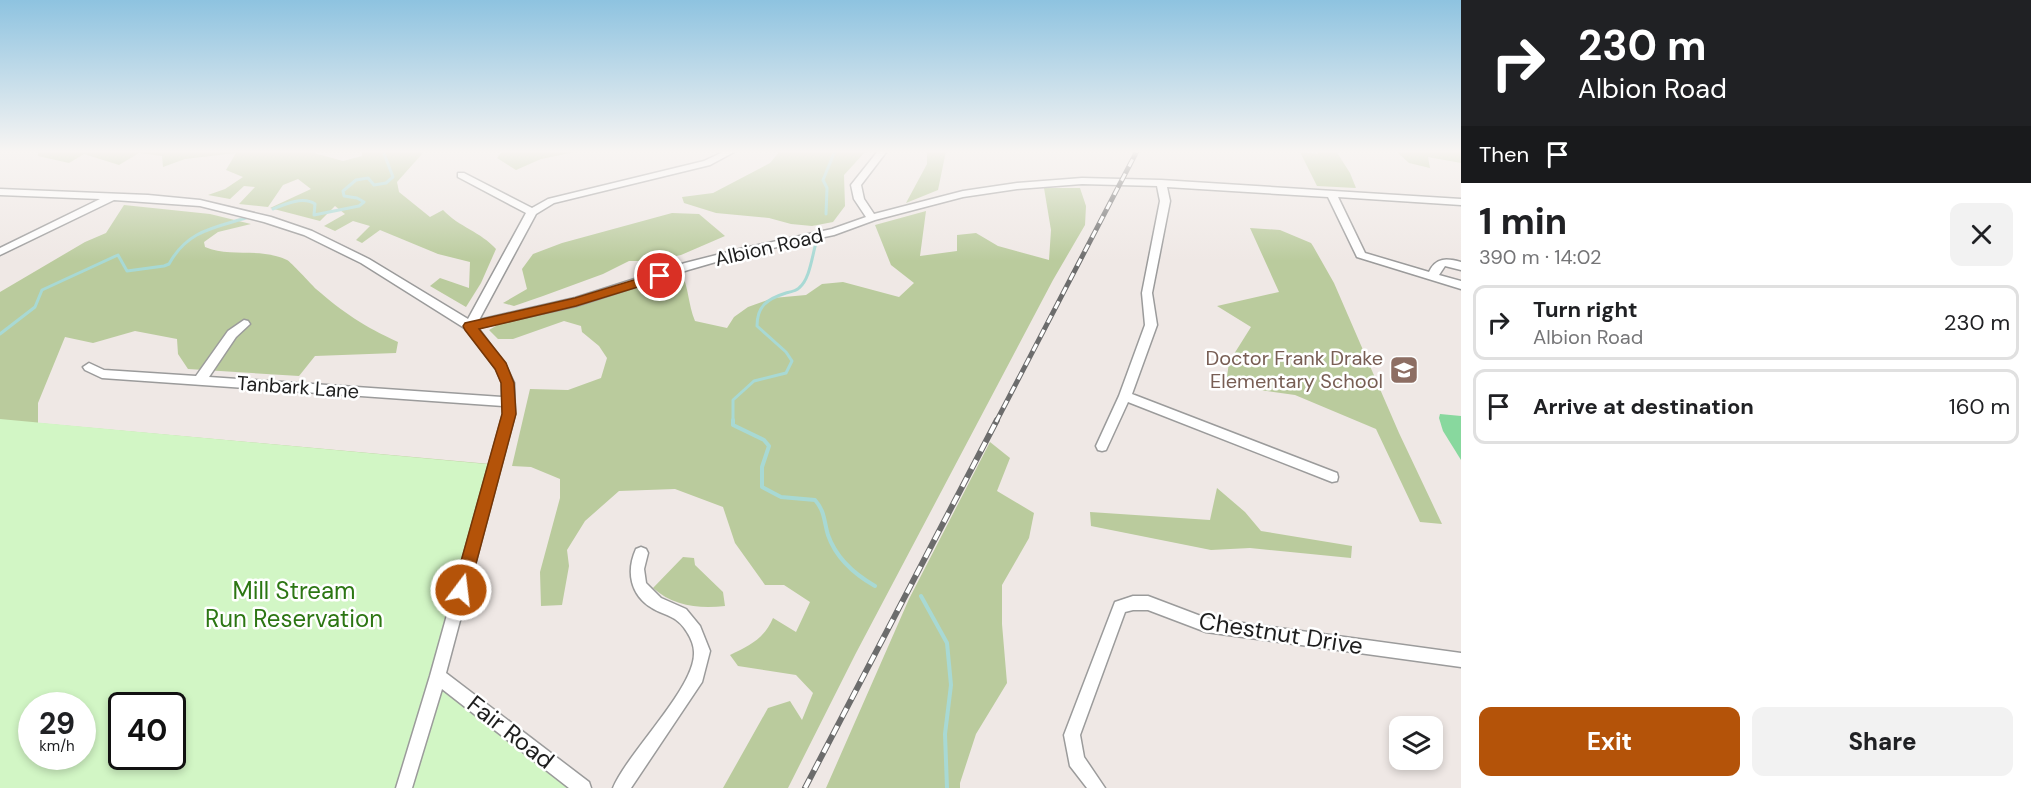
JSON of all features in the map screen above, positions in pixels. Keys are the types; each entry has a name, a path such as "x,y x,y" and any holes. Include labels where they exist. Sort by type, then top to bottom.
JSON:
{"street":[{"path":"486,188 532,212"},
{"path":"470,326 532,212 551,201 605,188"},
{"path":"857,188 859,199 872,218"},
{"name":"Albion Road","path":"470,326 576,302 685,267 740,252 834,232 872,218 963,194 1005,188"},
{"path":"1101,446 1125,396 1151,325 1147,293 1165,201 1162,188"},
{"name":"Albion Road","path":"1242,188 1461,202"},
{"path":"0,192 114,196 200,203 267,219 308,233 365,261 470,326 501,367 508,383 509,414 438,676 404,788"},
{"path":"1331,193 1361,255 1461,285"},
{"path":"0,252 114,196"},
{"path":"1433,276 1435,266 1439,263 1448,262 1461,266"},
{"path":"200,380 232,334 244,324"},
{"name":"Tanbark Lane","path":"89,367 102,374 508,402"},
{"path":"1125,396 1332,477"},
{"path":"621,788 697,677 702,651 695,631 681,614 656,603 639,586 637,569 640,553"},
{"name":"Chestnut Drive","path":"1096,788 1076,760 1071,735 1120,607 1132,603 1148,603 1206,625 1461,660"},
{"name":"Fair Road","path":"438,676 583,788"}],"green space":[{"path":"242,188 230,199 208,195 225,189"},
{"path":"254,188 281,188 268,207 239,204"},
{"path":"309,188 398,188 399,192 430,217 443,210 484,238 496,249 481,283 466,307 430,286 440,278 469,288 470,262 438,254 380,230 362,243 356,240 370,226 353,221 335,231 324,226 345,214 335,206 320,221 270,208 311,189"},
{"path":"723,188 844,188 845,206 833,222 812,226 791,224 769,218 716,213 684,203 682,197 713,193"},
{"path":"914,188 938,188 938,190 906,203"},
{"path":"1044,188 1080,188 1086,206 1085,225 1053,280 856,653 788,788 723,788 768,708 790,701 802,720 813,693 796,675 738,666 730,655 760,637 773,618 796,632 810,602 784,585 765,585 735,543 723,507 675,489 619,491 585,521 567,550 569,566 562,605 541,606 540,572 560,498 560,479 531,467 512,466 530,389 568,390 601,378 607,358 599,346 582,332 581,326 564,321 513,339 498,339 489,330 501,323 569,308 681,272 695,321 727,328 734,317 748,307 773,298 806,295 822,284 843,282 899,297 914,283 891,265 875,225 926,211 920,256 957,251 957,235 976,233 998,246 1049,260 1051,230"},
{"name":"Mill Stream Run Reservation","path":"124,205 210,214 251,224 218,232 204,242 205,247 225,252 266,254 287,260 316,289 345,312 364,325 398,342 396,353 315,356 299,376 188,369 178,354 177,339 135,331 93,343 65,337 38,403 38,423 490,464 384,788 0,788 0,292 85,242 106,233"},
{"path":"672,213 699,214 725,236 681,255 653,261 629,261 603,274 514,306 503,303 527,289 522,269 533,254 562,243"},
{"path":"1250,228 1280,230 1311,243 1313,246 1334,283 1399,433 1442,524 1420,522 1376,429 1295,395 1226,385 1229,362 1251,327 1217,306 1279,292"},
{"path":"1440,414 1461,416 1461,460 1443,431"},
{"name":"Mill Stream Run Reservation","path":"0,419 497,465 439,672 585,788 0,788"},
{"path":"990,442 1010,458 997,491 1034,513 1029,538 1002,585 1002,624 1007,683 976,734 960,788 826,788 909,599"},
{"path":"1217,488 1245,512 1261,531 1352,546 1351,558 1250,548 1211,550 1091,526 1090,512 1210,520"},
{"path":"683,557 694,558 695,565 723,592 725,606 687,605 669,599 653,588"}],"waterway":[{"path":"273,209 305,201 315,204 314,215 359,206 364,202 357,198 344,196 343,191 347,188"},
{"path":"826,214 827,188"},
{"path":"0,334 35,307 42,290 118,255 127,271 164,266 169,264 184,244 202,232 246,218"},
{"path":"816,243 803,284 796,290 779,295 764,304 757,319 757,326 786,352 792,361 786,373 754,381 733,400 733,425 764,440 769,446 762,467 762,487 781,497 815,500 822,512 828,535 836,551 853,571 875,586"},
{"path":"921,596 947,643 951,685 945,734 947,788"}],"railway":[{"path":"996,422 1118,188"},
{"path":"805,788 997,420"}],"place":[{"name":"Doctor Frank Drake Elementary School","path":"1404,370"}],"route":[{"path":"461,590 509,414 508,383 501,367 470,326 576,302 660,276"}]}
